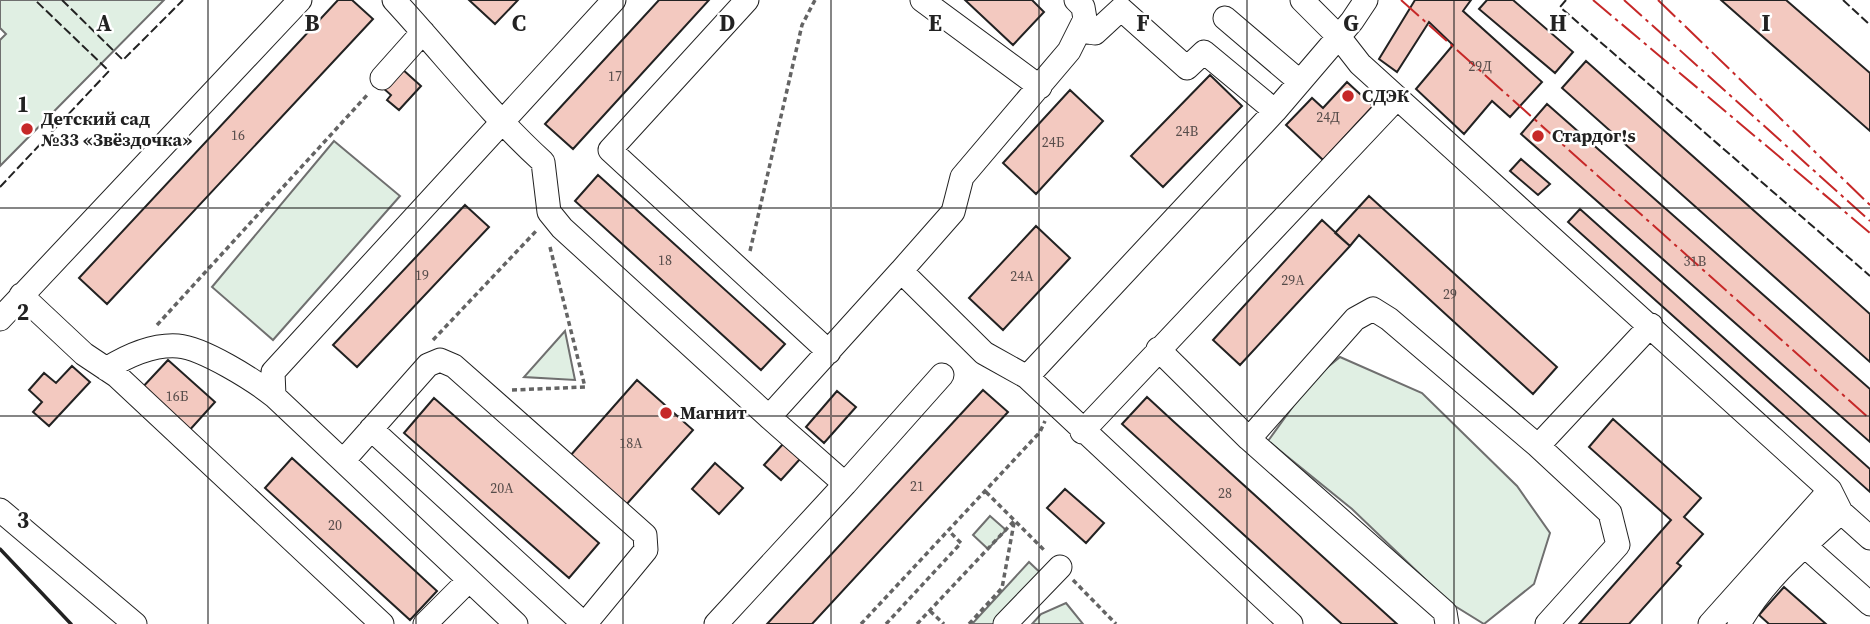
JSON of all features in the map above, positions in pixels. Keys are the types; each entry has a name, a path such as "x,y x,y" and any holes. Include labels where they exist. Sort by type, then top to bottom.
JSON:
{"street":[{"path":"0,318 300,0"},
{"path":"394,0 476,90 499,122 543,162 547,217 845,484"},
{"path":"274,396 273,372 499,122 614,0"},
{"path":"747,0 610,150 829,352"},
{"path":"922,0 1040,87"},
{"path":"769,417 953,212 962,177 1040,87 1081,31 1085,19 1083,7 1076,0"},
{"path":"1302,0 1339,37 1360,64 1830,490 1841,512 1870,538"},
{"path":"1027,377 1275,111 1339,37 1366,0"},
{"path":"1081,31 1095,33 1121,9 1187,68 1204,52 1275,111"},
{"path":"1225,18 1299,81"},
{"path":"382,78 423,32"},
{"path":"1082,432 1397,98"},
{"path":"901,271 984,353 1027,377 1082,432 1291,624"},
{"path":"21,295 84,354 117,376 382,624"},
{"path":"1248,439 1355,319 1373,309 1389,319 1538,446 1610,513 1618,545 1547,624"},
{"path":"1538,446 1651,325"},
{"path":"106,369 132,353 178,346 244,373 274,396 516,624"},
{"path":"1158,349 1248,439 1445,612 1447,624"},
{"path":"343,461 371,429 428,365 440,360 454,366 645,535 646,550 585,624 371,429"},
{"path":"716,624 942,375"},
{"path":"1710,624 1830,490"},
{"path":"0,510 135,624"},
{"path":"1739,624 1759,594 1841,512"},
{"path":"1805,546 1870,604"},
{"path":"1005,624 1060,567"},
{"path":"425,624 469,580"}],"path":[{"path":"744,274 802,25 815,0"},
{"path":"132,353 382,78"},
{"path":"433,341 547,217"},
{"path":"483,391 585,387 547,217"},
{"path":"861,624 1040,432 1053,403"},
{"path":"986,492 1016,523"},
{"path":"918,624 1016,523"},
{"path":"969,624 1002,588 1016,523"},
{"path":"886,624 961,543 949,531"},
{"path":"930,611 943,624"}],"green space":[{"name":"Детский сад №33 «Звёздочка»","path":"0,0 164,0 0,166 0,40 6,34 0,28"},
{"path":"334,141 400,196 273,340 212,287"},
{"path":"565,331 575,380 524,377"},
{"path":"1340,357 1422,393 1517,486 1550,533 1534,584 1484,624 1450,603 1352,509 1268,441 1312,380"},
{"path":"990,516 1006,530 988,549 973,535"},
{"path":"1029,562 1048,580 1005,624 972,624"},
{"path":"1066,603 1083,624 1032,624 1041,614"}],"building":[{"path":"338,0 352,0 373,19 107,304 79,278"},
{"path":"469,0 518,0 495,24"},
{"path":"659,0 709,0 573,149 545,124"},
{"path":"965,0 1032,0 1044,12 1013,45"},
{"path":"1415,0 1471,0 1463,11 1542,82 1510,117 1492,101 1464,134 1416,89 1453,45 1429,22 1397,72 1379,59"},
{"path":"1487,0 1513,0 1573,52 1555,73 1479,9"},
{"path":"1721,0 1786,0 1870,73 1870,131"},
{"path":"1586,61 1870,314 1870,362 1562,88"},
{"path":"401,68 421,86 399,110 387,100 391,95 383,88"},
{"path":"1210,75 1242,106 1163,187 1131,156"},
{"path":"1347,82 1373,106 1323,160 1286,125 1312,98 1323,108"},
{"path":"1070,90 1103,121 1036,194 1003,163"},
{"path":"1547,104 1870,389 1870,442 1521,134"},
{"path":"1521,159 1550,184 1538,195 1510,171"},
{"path":"598,175 785,344 761,370 575,201"},
{"path":"1369,196 1557,367 1533,394 1359,235 1350,246 1335,233"},
{"path":"465,205 489,227 357,367 333,345"},
{"path":"1580,209 1870,469 1870,492 1568,222"},
{"path":"1322,220 1350,246 1240,365 1213,340"},
{"path":"1036,226 1070,258 1003,330 969,298"},
{"path":"168,360 215,402 187,433 140,390"},
{"path":"72,366 90,382 49,426 33,412 42,402 29,390 44,373 56,383"},
{"path":"637,380 693,430 625,506 570,456"},
{"path":"983,390 1008,412 812,624 767,624"},
{"path":"837,391 856,407 824,443 806,427"},
{"path":"1147,397 1397,624 1342,624 1122,424"},
{"path":"434,398 599,543 569,578 404,433"},
{"path":"1613,419 1701,498 1684,517 1703,534 1677,563 1681,566 1629,624 1579,624 1671,520 1589,447"},
{"path":"783,444 800,459 781,480 764,465"},
{"path":"292,458 437,591 410,620 265,488"},
{"path":"715,463 743,488 719,514 692,489"},
{"path":"1065,489 1104,523 1086,543 1047,508"},
{"path":"1784,587 1826,624 1769,624 1759,615"}],"fence":[{"path":"0,187 109,71 35,0"},
{"path":"62,0 123,60 183,0"},
{"path":"1566,0 1560,7 1870,276"},
{"path":"1843,0 1870,25"}],"wall":[{"path":"0,549 71,624"}],"power":[{"path":"1401,0 1870,419"},
{"path":"1593,0 1870,233"},
{"path":"1624,0 1870,221"},
{"path":"1658,0 1870,205"}],"place":[{"name":"СДЭК","path":"1348,96"},
{"name":"Детский сад №33 «Звёздочка»","path":"27,129"},
{"name":"Стардог!s","path":"1538,136"},
{"name":"Магнит","path":"666,413"}]}
